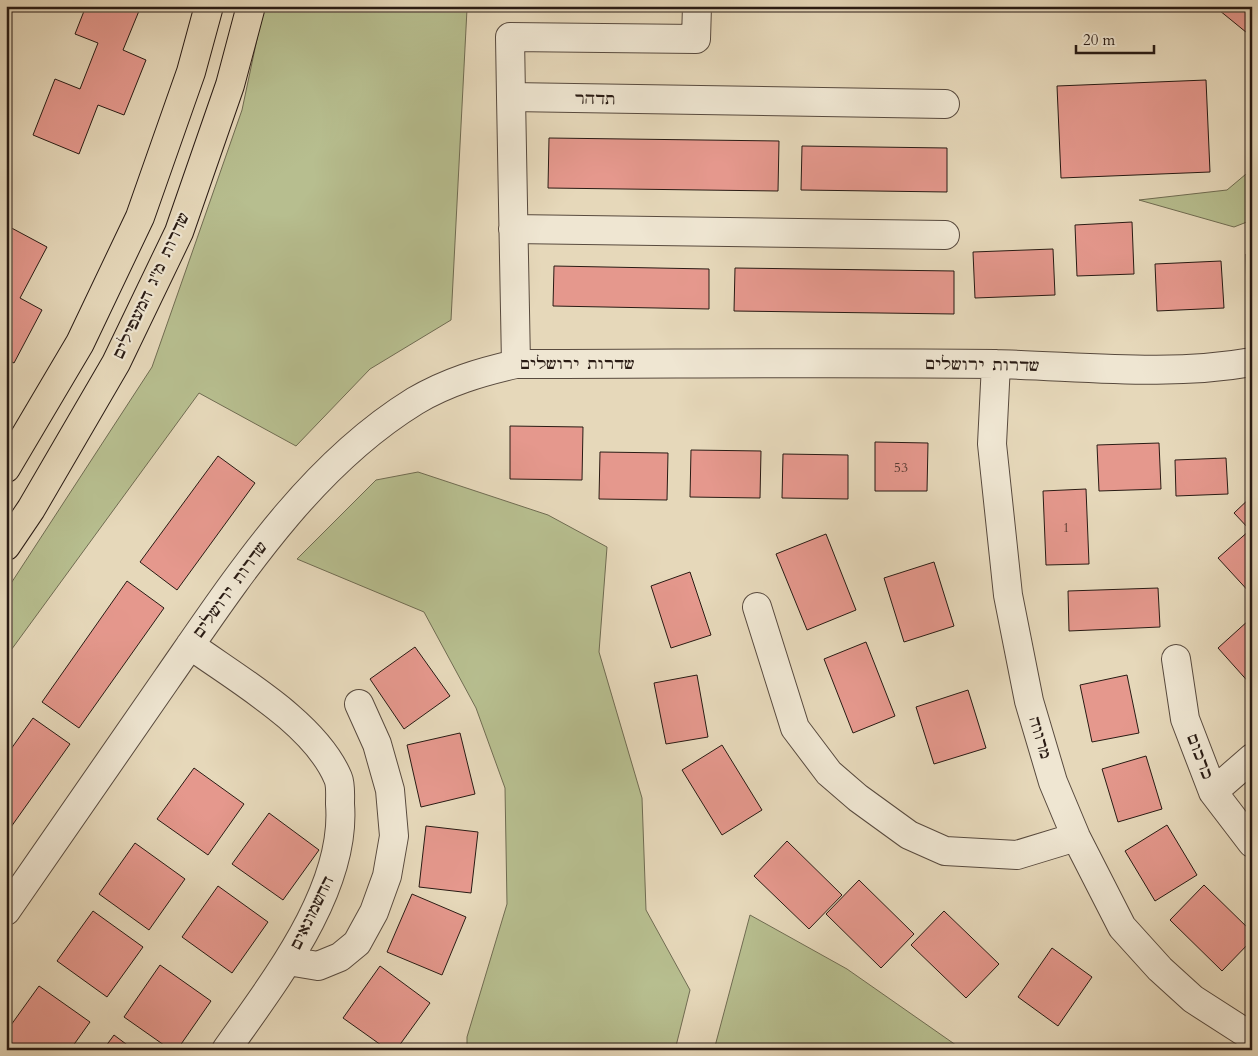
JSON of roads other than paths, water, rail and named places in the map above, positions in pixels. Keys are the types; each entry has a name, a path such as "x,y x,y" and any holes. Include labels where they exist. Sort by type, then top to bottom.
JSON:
{"main road":[{"path":"6,468 80,343 140,217 191,72 208,6"},
{"name":"שדרות מ\"ג המעפילים","path":"6,546 30,509 116,363 179,232 230,84 251,6"}],"street":[{"path":"516,364 510,37 696,39 698,6"},
{"name":"תדהר","path":"511,97 945,104"},
{"path":"513,229 945,235"},
{"name":"שדרות ירושלים","path":"6,910 190,646 268,539 316,482 359,442 416,401 467,376 516,364 996,364 1158,369 1222,367 1252,362"},
{"name":"מרווה","path":"996,364 992,444 1008,595 1029,701 1053,782 1076,837 1122,927 1160,969 1193,999 1252,1037"},
{"path":"757,607 795,728 829,773 858,798 909,835 945,850 1017,855 1076,837"},
{"name":"החשמונאים","path":"190,646 285,713 318,747 339,779 342,826 332,874 288,961 226,1050"},
{"name":"כרכום","path":"1176,659 1185,719 1213,792 1252,843"},
{"path":"288,961 318,966 340,957 357,943 374,912 387,876 394,836 390,790 377,744 359,704"},
{"path":"1213,792 1252,758"}]}
